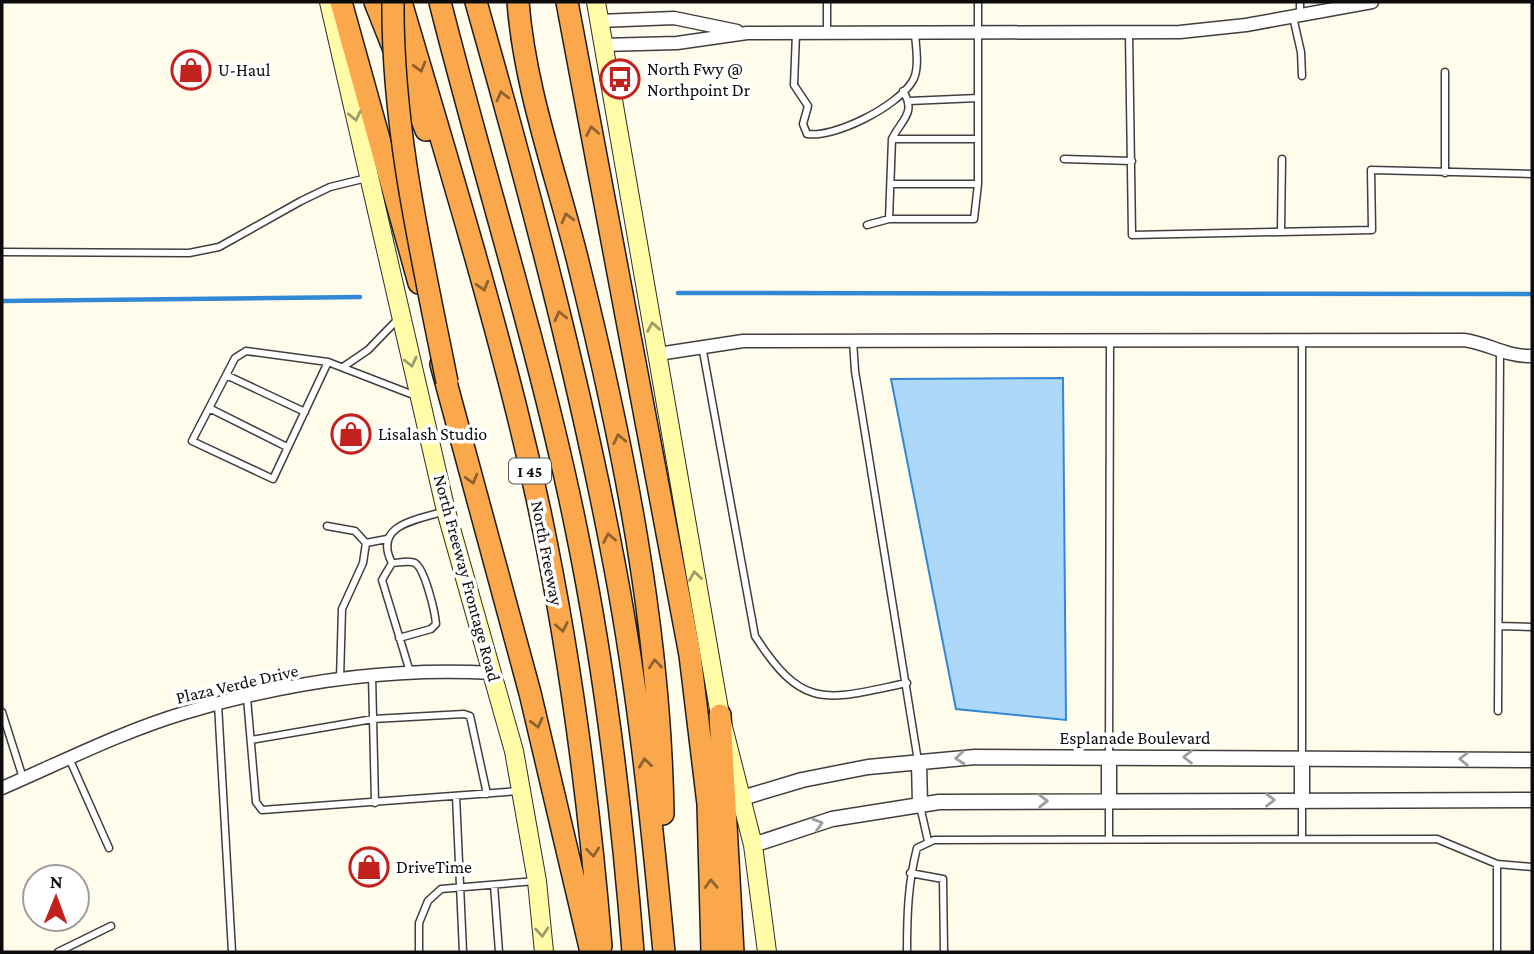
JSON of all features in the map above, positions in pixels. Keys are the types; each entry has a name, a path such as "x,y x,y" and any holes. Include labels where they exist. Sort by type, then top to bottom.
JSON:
{"highway":[{"path":"341,2 530,693 591,952"},
{"path":"375,2 472,248"},
{"path":"393,2 394,69 401,144 446,382"},
{"name":"North Freeway","path":"401,2 516,405 569,663 587,796 602,952"},
{"name":"North Freeway","path":"440,2 523,307 576,527 604,694 634,952"},
{"path":"476,2 558,307 603,507 639,713 665,952"},
{"path":"518,2 528,67 590,312 637,533 654,645 659,711 665,952"},
{"path":"567,2 690,655 708,804 712,952"},
{"path":"720,715 733,952"}],"main road":[{"name":"North Freeway Frontage Road","path":"329,2 446,511 493,673 522,790 537,881 544,952"},
{"path":"596,2 720,715 753,845 766,952"}],"street":[{"path":"603,45 677,43 747,33 1129,34 1213,30 1298,11 1372,2"},
{"path":"599,22 674,18 747,33"},
{"path":"658,354 743,341 1464,340 1480,342 1500,352 1532,356"},
{"name":"Plaza Verde Drive","path":"2,788 183,713 247,698 372,675 410,672 493,673"},
{"name":"Esplanade Boulevard","path":"742,798 802,780 868,767 975,757 1532,760"},
{"path":"1109,757 1109,800"},
{"path":"1302,758 1302,799"},
{"path":"919,762 920,804"},
{"path":"753,845 832,820 920,804 1109,800 1532,800"}],"lane":[{"path":"827,2 827,33"},
{"path":"867,225 889,219 974,219 978,184 978,2"},
{"path":"1298,11 1302,76"},
{"path":"796,33 794,85 807,106 803,124 807,134 819,136 846,127 876,112 914,80 915,34"},
{"path":"1129,34 1132,235 1372,230 1371,170 1532,174"},
{"path":"1445,72 1445,173"},
{"path":"889,219 892,139 910,115 909,101 903,91"},
{"path":"909,101 978,98"},
{"path":"892,139 978,139"},
{"path":"1064,159 1132,161"},
{"path":"1281,230 1282,159"},
{"path":"2,252 189,253 219,247 330,187 369,178"},
{"path":"891,184 978,184"},
{"path":"343,367 368,350 401,317"},
{"path":"1109,757 1110,340"},
{"path":"1302,758 1303,340"},
{"path":"853,341 855,371 919,762"},
{"path":"702,346 755,636 776,665 802,688 819,696 835,698 907,683"},
{"path":"328,362 273,479 192,440 235,358 246,351 328,362 419,397"},
{"path":"1498,711 1500,352"},
{"path":"226,375 304,412"},
{"path":"209,408 288,447"},
{"path":"392,564 386,551 387,539 397,527 446,511"},
{"path":"327,526 355,531 366,543"},
{"path":"366,543 387,539"},
{"path":"340,679 342,609 363,563 366,543"},
{"path":"399,638 431,629 436,624 418,565 411,561 392,564 382,580 399,638 410,672"},
{"path":"1499,626 1532,627"},
{"path":"372,675 375,803"},
{"path":"247,698 257,802 262,810 522,790"},
{"path":"218,705 232,952"},
{"path":"2,712 23,779"},
{"path":"251,740 373,719 464,714 470,716 487,794"},
{"path":"69,758 109,848"},
{"path":"457,796 463,952"},
{"path":"1302,799 1302,839"},
{"path":"1109,800 1110,839"},
{"path":"920,804 928,841"},
{"path":"907,952 907,890 910,873 917,848 928,841 1437,839 1497,864 1532,867"},
{"path":"1497,864 1497,952"},
{"path":"910,873 943,879 944,952"},
{"path":"419,952 419,923 428,901 441,889 537,881"},
{"path":"494,885 499,952"},
{"path":"58,952 111,926"}],"water":[{"path":"1063,378 1066,720 956,709 891,379"}],"waterway":[{"path":"678,293 1532,294"},
{"path":"2,301 360,297"}],"place":[{"name":"U-Haul","path":"191,70"},
{"name":"North Fwy @ Northpoint Dr","path":"620,79"},
{"name":"Lisalash Studio","path":"351,434"},
{"name":"DriveTime","path":"369,867"}]}
